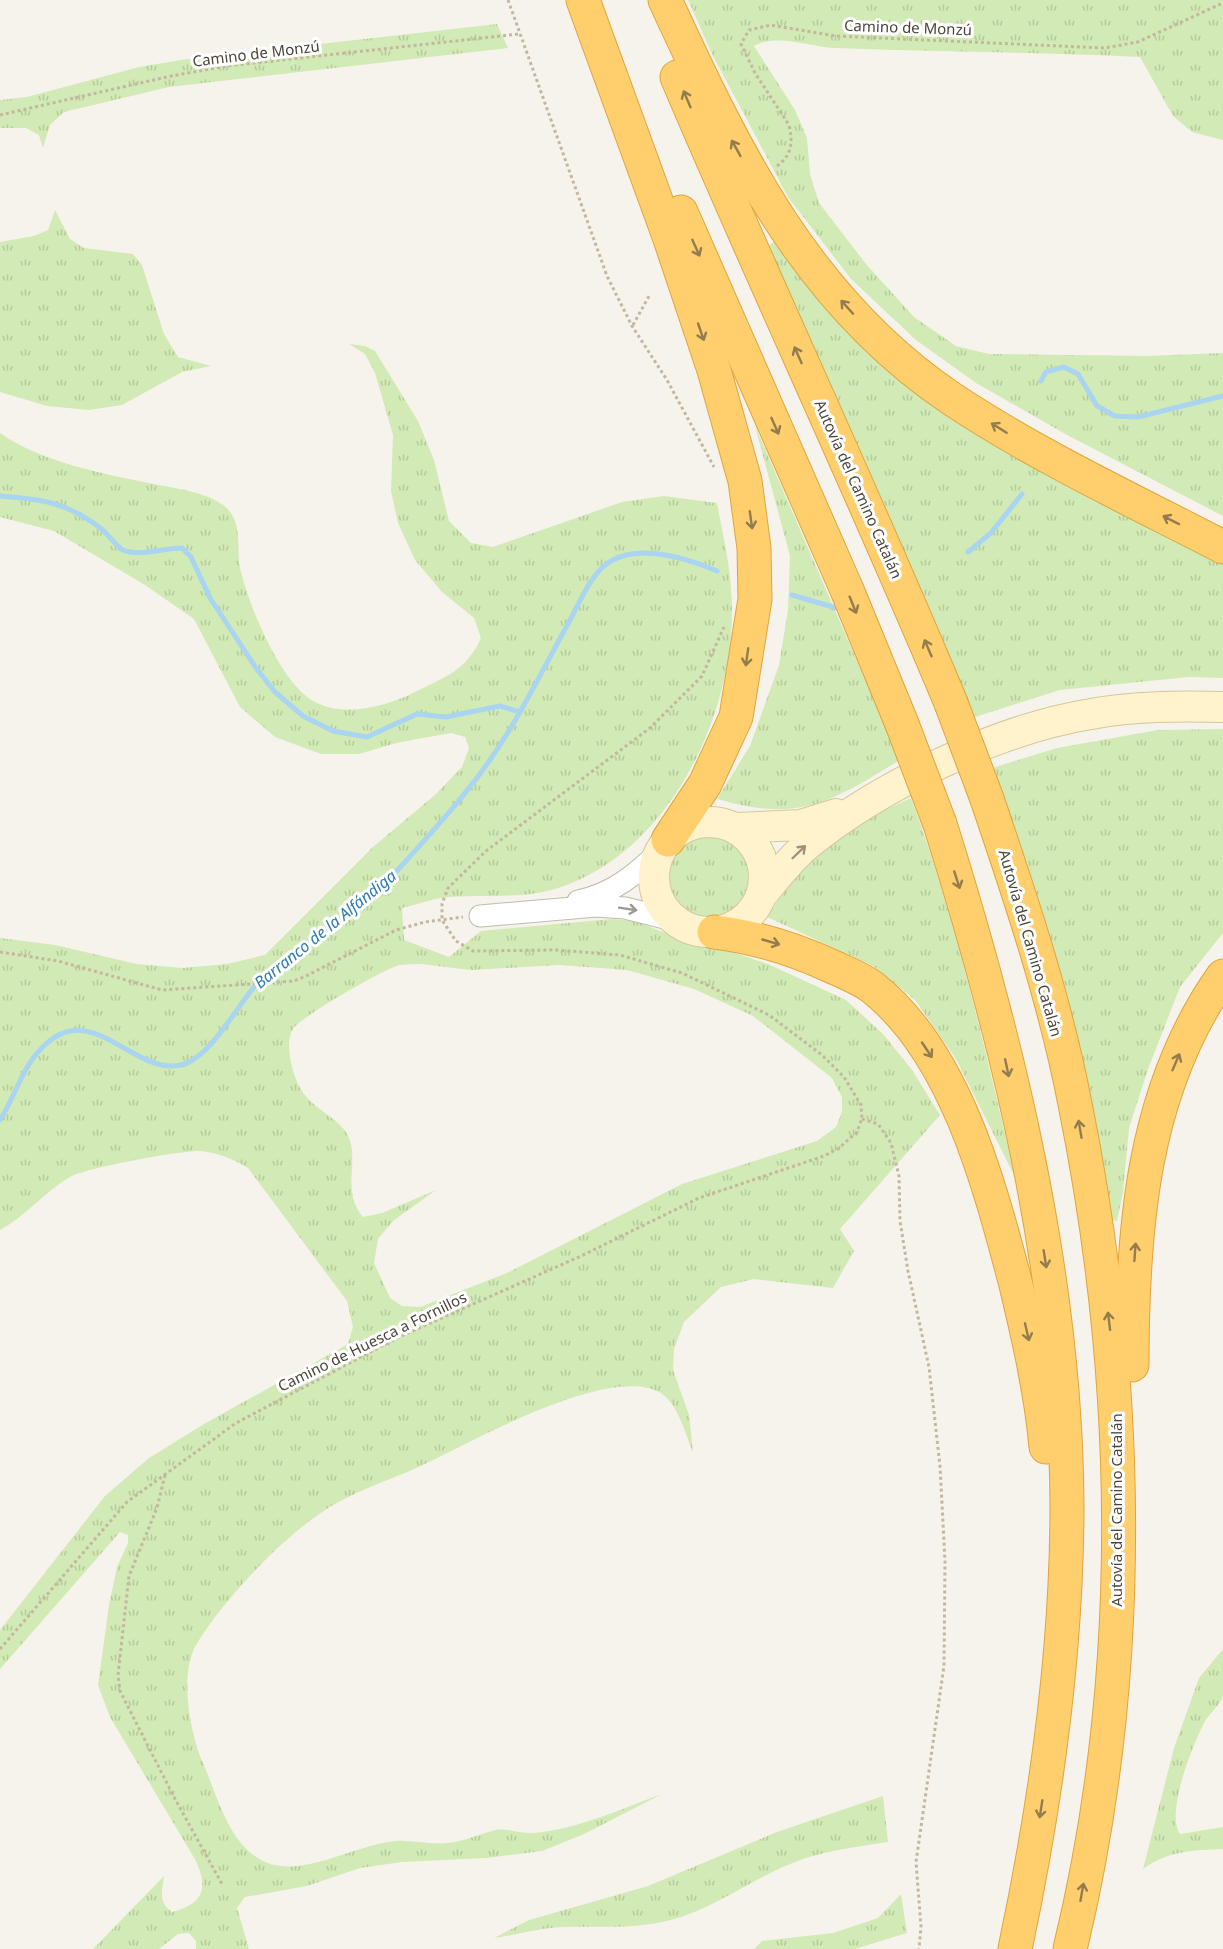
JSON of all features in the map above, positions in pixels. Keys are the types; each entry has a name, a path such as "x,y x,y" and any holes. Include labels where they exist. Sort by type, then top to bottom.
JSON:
{"highway":[{"path":"583,0 669,236 714,370 745,481 754,548 755,599 736,717 705,784 664,845"},
{"path":"593,0 659,162 842,579 902,724 940,824 968,912 997,1021 1045,1256 1061,1382 1067,1504 1064,1609 1049,1763 1030,1880 1015,1949"},
{"name":"Autovía del Camino Catalán","path":"646,0 712,160 887,549 951,702 987,799 1044,978 1075,1101 1091,1190 1111,1341 1119,1495 1112,1678 1096,1811 1070,1949"},
{"path":"665,0 735,148 765,198 807,260 850,312 900,358 951,398 1007,434 1223,547"},
{"path":"714,932 762,940 794,949 870,985 894,1006 914,1031 938,1066 961,1114 988,1185 1029,1336 1045,1443 1055,1593 1049,1763"},
{"path":"1096,1811 1113,1743 1125,1668 1131,1533 1132,1283 1143,1175 1170,1077 1187,1038 1223,976"}],"main road":[{"path":"736,828 801,825 868,802 964,754 1043,724 1137,708 1223,707"},
{"path":"761,896 764,883 761,858 747,836 736,828 721,823 705,822 690,825 664,845 655,869 655,889 667,912 676,921 694,930 714,932 727,929 744,920 761,896 805,846 868,802"}],"street":[{"path":"528,911 589,898 612,890 635,875 664,845"},
{"path":"480,916 596,906 625,908 676,921"}],"path":[{"path":"508,0 607,276 632,326 667,380 719,477"},
{"name":"Camino de Monzú","path":"772,169 783,162 792,144 789,125 755,73 741,44 749,30 757,26 771,25 836,36 1104,48 1138,42 1223,3"},
{"name":"Camino de Monzú","path":"0,115 171,76 227,66 519,34"},
{"path":"632,326 649,296"},
{"path":"725,625 702,676 650,728 486,851 448,888 442,904 442,920 456,941 473,951 556,950 620,956 682,973 746,1002 792,1031 844,1077 855,1091 861,1105 862,1119 878,1124 891,1143 899,1176 900,1221 929,1366 940,1466 945,1561 944,1666 916,1862 921,1927 919,1949"},
{"path":"0,951 58,961 162,990 294,981 396,930 442,920"},
{"name":"Camino de Huesca a Fornillos","path":"0,1649 127,1502 236,1423 397,1338 581,1256 699,1198 824,1156 850,1141 857,1132 862,1119"},
{"path":"166,1474 153,1518 129,1576 118,1675 120,1690 148,1749 222,1884"}],"green space":[{"path":"688,0 1223,0 1223,140 1192,132 1173,116 1140,57 834,48 782,41 763,42 754,46 795,110 807,138 810,174 819,203 866,264 914,317 956,346 989,354 1147,356 1223,353 1223,516 1069,436 976,383 916,340 851,279 788,197 713,56"},
{"path":"497,24 508,48 169,87 64,112 50,125 43,148 39,135 26,128 0,128 0,100 27,97 139,67 187,59"},
{"path":"55,210 70,239 84,248 133,254 142,265 164,334 178,357 211,366 182,372 122,405 89,410 47,406 0,392 0,242 34,236 48,230"},
{"path":"776,240 905,381 961,424 1223,560 1223,678 1189,677 1060,690 972,718 766,248"},
{"path":"349,344 365,346 375,351 418,421 434,460 449,521 471,543 493,547 622,502 664,496 717,503 731,588 731,633 724,679 711,725 691,769 665,809 633,844 597,871 555,889 527,894 441,898 402,908 404,940 449,957 481,931 612,919 635,921 696,945 720,948 768,964 846,1000 883,1034 912,1070 940,1115 840,1229 854,1251 833,1288 754,1279 721,1287 684,1322 674,1349 673,1370 689,1415 693,1452 676,1411 666,1397 659,1392 636,1386 608,1388 542,1409 357,1493 318,1515 285,1541 251,1575 220,1611 196,1645 191,1657 187,1688 194,1736 219,1803 240,1842 261,1860 276,1865 310,1864 396,1841 441,1843 460,1841 496,1830 529,1833 550,1831 599,1818 662,1794 584,1834 542,1851 487,1858 402,1862 360,1868 307,1886 245,1897 237,1908 249,1949 196,1949 196,1941 189,1933 178,1934 159,1949 93,1949 164,1876 163,1900 172,1912 197,1899 202,1887 196,1861 110,1717 98,1685 109,1605 117,1567 128,1543 128,1535 120,1532 0,1669 0,1630 105,1496 149,1458 204,1424 348,1344 353,1327 347,1301 248,1168 214,1153 191,1151 175,1153 79,1173 61,1183 0,1230 0,938 55,945 137,964 182,968 227,964 265,955 373,847 436,794 462,767 469,748 465,737 451,733 396,743 359,754 321,754 275,737 240,707 194,619 145,585 54,531 0,517 0,433 33,452 74,466 190,491 223,505 230,512 237,527 239,563 252,605 269,645 292,681 304,694 328,707 353,709 379,706 403,698 453,672 469,658 481,638 474,618 442,592 415,560 398,523 391,491 393,435 375,373 365,354","holes":["422,964 470,970 560,965 627,970 694,989 753,1016 832,1078 842,1097 842,1112 836,1127 817,1141 682,1184 507,1273 420,1307 402,1306 390,1298 374,1263 378,1239 393,1221 436,1190 382,1213 363,1217 353,1197 352,1148 349,1138 340,1124 311,1101 299,1086 290,1058 290,1035 293,1029 310,1014 390,968 399,965"]},
{"path":"755,426 900,760 834,797 793,808 771,809 717,799 750,746 779,665 788,610 790,556"},
{"path":"1223,729 1223,933 1180,987 1148,1069 1129,1128 1123,1192 1117,1221 1107,1219 992,768 1057,748 1158,730"},
{"path":"911,798 956,938 1015,1177 956,1059 915,1000 873,966 767,917 795,878 827,844 859,822"},
{"path":"708,833 732,840 744,852 751,876 744,900 732,912 708,919 684,912 672,900 665,876 672,852 684,840"},
{"path":"1223,1649 1223,1696 1206,1720 1182,1779 1178,1795 1176,1824 1180,1834 1223,1827 1223,1849 1171,1855 1143,1869 1174,1748 1199,1678"},
{"path":"883,1796 888,1842 813,1856 774,1871 696,1911 662,1922 625,1926 562,1927 494,1938 529,1920 648,1886 777,1832"},
{"path":"901,1894 907,1933 855,1949 754,1949 762,1941 833,1933 878,1918"}],"waterway":[{"name":"Barranco de la Alfándiga","path":"1041,381 1046,372 1064,367 1078,374 1097,406 1115,416 1138,417 1223,396"},
{"name":"Barranco de la Alfándiga","path":"968,552 991,533 1022,494"},
{"path":"0,496 52,503 64,507 99,527 120,548 129,552 182,548 191,557 210,598 256,668 275,692 303,716 333,731 367,737 417,714 446,717 500,706 520,712"},
{"name":"Barranco de la Alfándiga","path":"0,1120 34,1057 54,1038 73,1031 92,1032 147,1060 166,1066 185,1064 205,1050 261,980 382,885 454,807 498,749 535,686 587,587 606,565 625,555 651,553 679,558 717,571"},
{"name":"Barranco de la Alfándiga","path":"792,595 840,609"}]}
